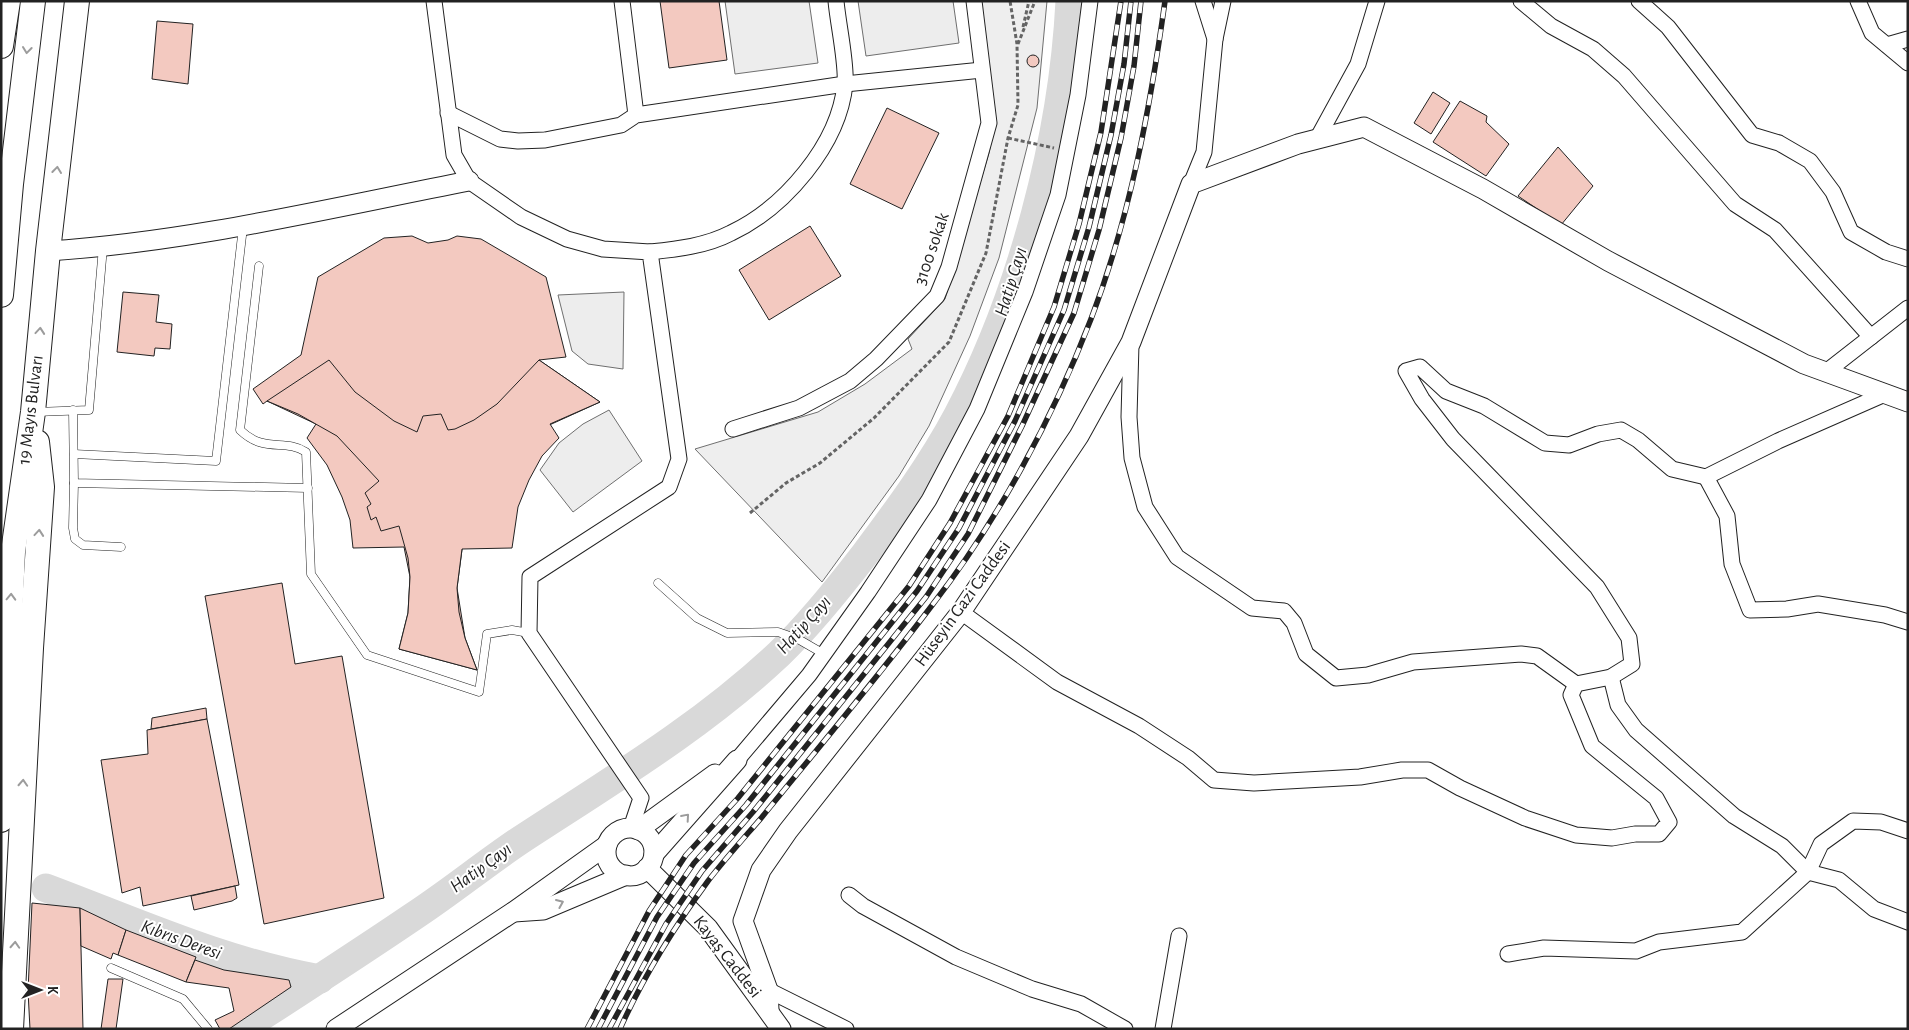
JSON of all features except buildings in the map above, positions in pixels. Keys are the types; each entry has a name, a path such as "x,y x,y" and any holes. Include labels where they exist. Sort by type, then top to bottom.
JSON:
{"highway":[{"path":"1,46 8,1"},
{"path":"1,295 11,184 33,1"},
{"name":"19 Mayıs Bulvarı","path":"1,820 13,552 33,412 48,251 77,1"},
{"path":"11,1029 31,648 42,487 33,412"}],"street":[{"path":"434,1 454,155 469,181 521,217 567,239 603,249 650,252 690,248 731,233 767,211 802,179 825,143 839,110 845,84 836,1"},
{"path":"622,1 636,115"},
{"name":"3100 sokak","path":"733,429 799,408 850,381 876,359 937,296 950,267 990,123 974,1"},
{"path":"607,845 606,853 612,868 626,875 634,876 650,861 737,760 824,654 929,500 977,409 1022,301 1058,195 1078,95 1090,1"},
{"path":"1203,1 1215,39"},
{"path":"1191,184 1204,152 1215,39 1224,1"},
{"path":"1317,139 1358,64 1377,1"},
{"path":"1520,1 1551,26 1593,49 1624,76 1736,204 1775,230 1871,337"},
{"path":"1639,1 1668,27 1752,135 1779,143 1810,161 1833,192 1851,232 1886,252 1908,259"},
{"path":"1858,1 1872,33 1908,63"},
{"path":"1886,44 1908,39"},
{"path":"448,113 500,138 518,141 545,140 621,125 636,115 845,84 982,70"},
{"path":"1191,184 1317,139 1364,127 1483,189 1616,266 1804,364 1908,402"},
{"path":"48,251 103,247 243,225 469,181"},
{"name":"Hüseyin Gazi Caddesi","path":"769,1010 768,990 743,922 760,870 788,831 961,612 1079,436 1131,342 1191,184"},
{"path":"634,829 641,798 529,633 530,577 668,487 679,459 650,252"},
{"path":"1826,372 1908,308"},
{"path":"1131,342 1129,417 1132,458 1145,507 1177,557 1252,608 1284,611 1294,623 1306,654 1336,678 1368,675 1413,662 1520,654 1537,656 1576,684 1611,677 1632,664 1629,638 1597,587 1453,439 1422,399 1406,371 1420,367 1446,391 1484,406 1545,443 1569,445 1598,434 1621,430 1672,469 1706,477 1885,394"},
{"path":"1706,477 1727,516 1732,564 1750,610 1787,609 1818,604 1885,615 1908,622"},
{"path":"961,612 1057,682 1139,726 1188,758 1214,780 1264,782 1360,777 1402,770 1428,770 1460,788 1525,818 1576,835 1612,838 1635,834 1659,834 1669,822 1656,798 1592,746 1571,695 1576,684"},
{"path":"1611,677 1618,705 1636,730 1718,803 1734,816 1782,846 1808,872 1839,880 1874,909 1908,922"},
{"path":"336,1029 513,912 607,845 616,833 634,829 737,760"},
{"path":"1508,954 1544,948 1636,951 1659,942 1742,932 1808,872 1820,844 1853,821 1881,822 1908,831"},
{"path":"634,829 650,839 650,861"},
{"name":"Kayaş Caddesi","path":"650,861 708,928 781,1029"},
{"path":"513,912 544,910 626,875"},
{"path":"849,895 862,906 956,957 1032,989 1081,1004 1125,1029"},
{"path":"1163,1029 1179,936"},
{"path":"768,990 846,1029"}],"lane":[{"path":"74,454 216,461 243,225"},
{"path":"33,412 89,410 103,247"},
{"path":"259,266 240,430 251,441 270,446 299,448 306,452 311,574 367,655 479,692 487,634 512,630 529,633"},
{"path":"73,410 73,528 75,539 83,545 121,547"},
{"path":"74,483 308,488"},
{"path":"658,583 697,618 727,633 778,632 798,639 824,654"},
{"path":"111,968 183,998 208,1029"}],"path":[{"path":"1030,1 1017,44 1036,1"},
{"path":"1008,138 1055,148"}],"shaded area":[{"path":"725,1 809,1 818,63 735,74"},
{"path":"858,1 953,1 959,43 866,56"},
{"path":"979,1 1047,1 1037,108 999,258 970,336 929,426 899,476 822,582 695,449 818,412 865,384 912,349 908,339 945,299 989,153 995,122"},
{"path":"624,292 623,369 588,364 572,351 558,295"},
{"path":"609,410 642,461 573,512 540,470 559,443 583,424"}],"waterway":[{"name":"Hatip Çayı","path":"242,1029 425,909 519,841 686,730 749,681 779,654 845,580 902,504 937,451 958,415 1002,319 1020,267 1048,160 1059,106 1070,1"},
{"name":"Kıbrıs Deresi","path":"46,888 215,952 284,972 320,979"}],"railway":[{"path":"587,1029 649,911 686,855 738,798 909,586 950,523 1008,416 1054,307 1079,224 1101,132 1121,1"},
{"path":"598,1029 657,917 694,863 746,805 917,591 959,528 1015,421 1064,310 1089,227 1111,135 1124,64 1131,1"},
{"path":"609,1029 666,924 702,871 753,812 926,597 968,534 1022,426 1074,313 1099,230 1121,138 1134,66 1141,1"},
{"path":"620,1029 649,971 708,881 870,685 933,604 980,538 1022,467 1076,356 1105,280 1117,241 1137,162 1153,82 1165,1"}]}
